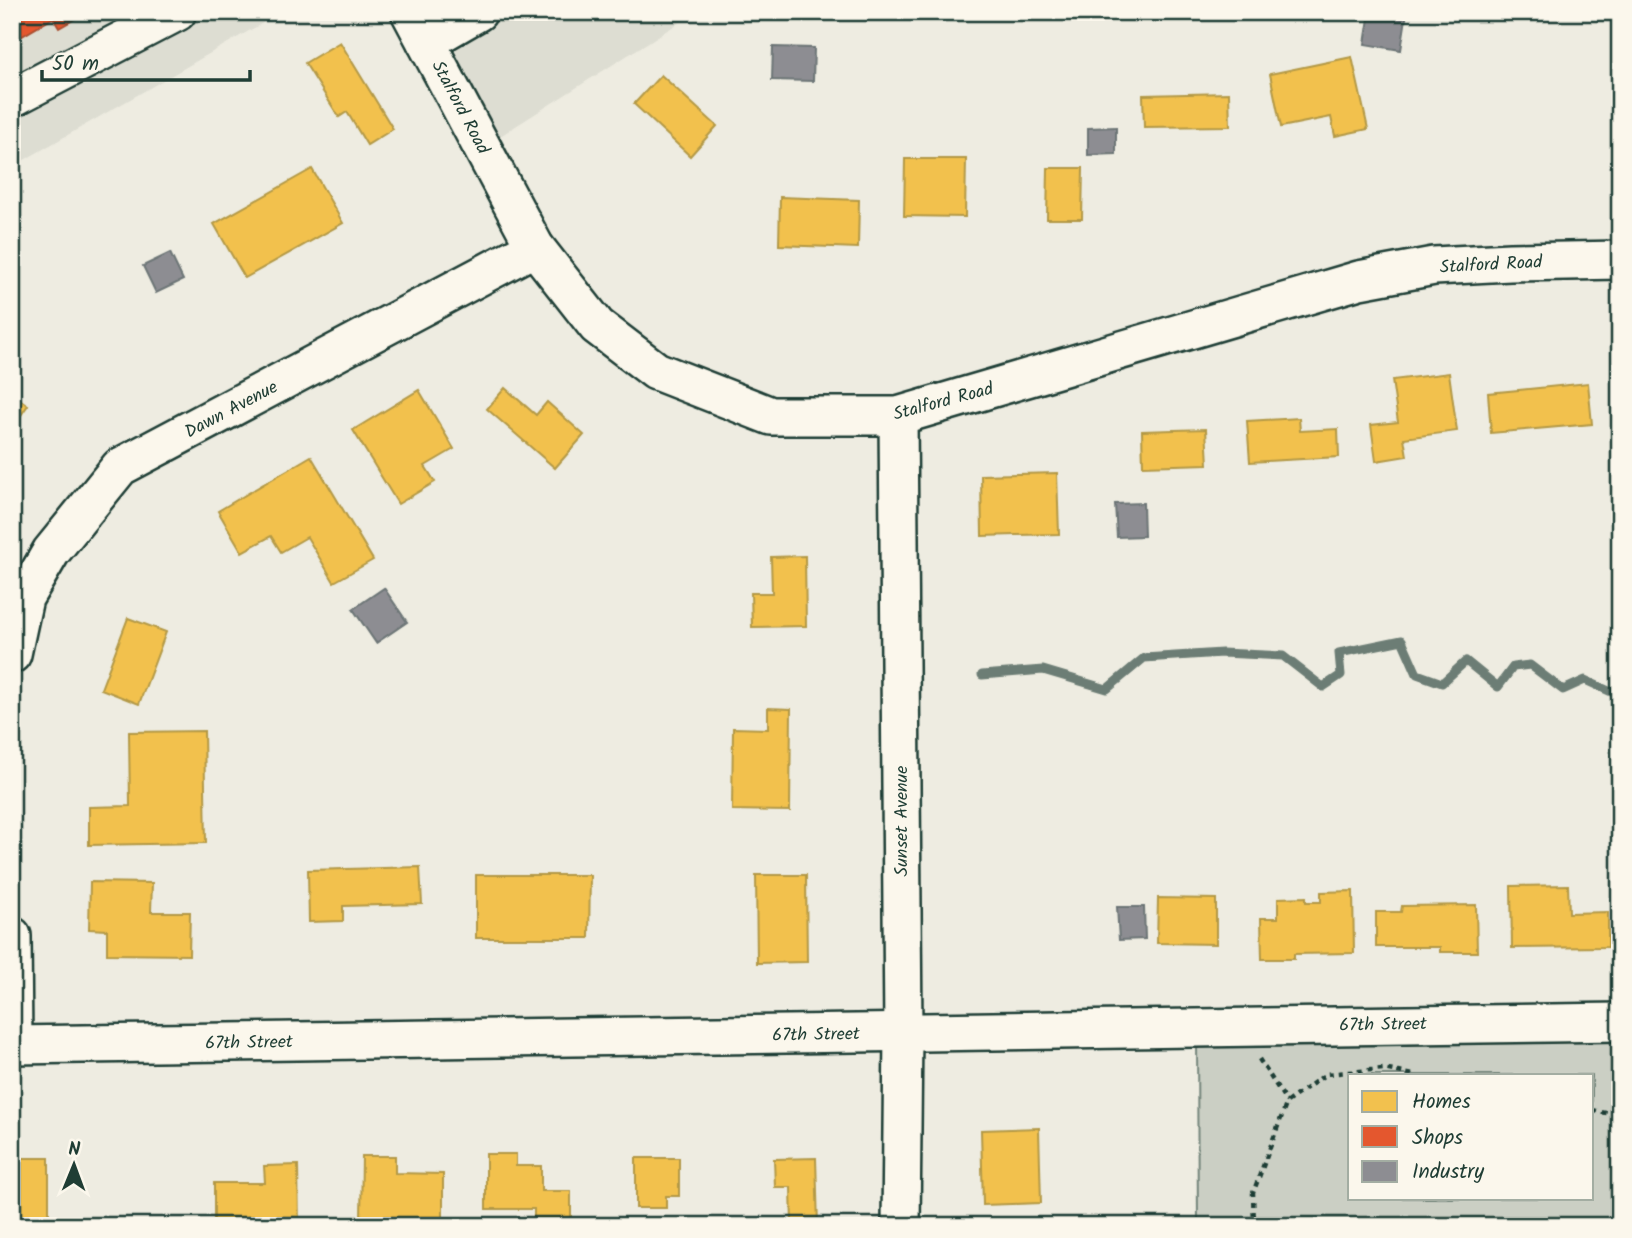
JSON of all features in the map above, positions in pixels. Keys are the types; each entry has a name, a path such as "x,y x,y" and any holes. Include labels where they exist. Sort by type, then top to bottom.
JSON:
{"street":[{"path":"12,98 177,12"},
{"path":"418,27 478,12"},
{"name":"Stalford Road","path":"418,27 535,247 597,326 656,371 771,416 898,416 1359,280 1434,266 1620,260"},
{"name":"Dawn Avenue","path":"12,654 24,598 51,552 120,467 535,247"},
{"name":"Sunset Avenue","path":"898,416 901,1226"},
{"path":"12,936 13,1045"},
{"name":"67th Street","path":"13,1045 1620,1022"}],"path":[{"path":"1236,1026 1287,1102"},
{"path":"1254,1226 1253,1193 1287,1102 1326,1074 1383,1069 1409,1074"},
{"path":"1594,1110 1620,1116"}],"shaded area":[{"path":"12,12 282,12 12,167"},
{"path":"430,12 696,12 497,138"},
{"path":"1620,1030 1620,1226 1198,1226 1197,1034"}],"building: Homes":[{"path":"340,42 393,129 367,145 347,112 339,117 305,63"},
{"path":"1352,57 1368,129 1335,136 1331,117 1281,127 1270,74"},
{"path":"661,75 717,126 690,156 634,104"},
{"path":"1229,93 1230,126 1144,127 1143,95"},
{"path":"905,159 966,159 965,217 904,216"},
{"path":"1048,168 1083,168 1082,219 1047,219"},
{"path":"312,169 343,223 245,278 214,224"},
{"path":"780,197 859,200 858,248 779,245"},
{"path":"1449,373 1457,431 1404,438 1407,456 1376,461 1371,425 1398,422 1392,380"},
{"path":"1588,383 1592,424 1491,433 1488,393"},
{"path":"505,388 536,415 547,402 584,435 555,468 487,409"},
{"path":"419,390 454,449 425,466 435,482 398,504 353,430"},
{"path":"12,394 28,405 12,428"},
{"path":"1299,418 1300,431 1338,429 1339,457 1250,462 1247,421"},
{"path":"1206,429 1208,464 1143,466 1142,431"},
{"path":"311,456 373,560 334,582 307,537 281,552 271,536 242,552 218,511"},
{"path":"1057,473 1059,534 982,536 981,475"},
{"path":"805,556 806,626 752,627 751,593 772,593 771,557"},
{"path":"128,618 166,632 139,704 101,689"},
{"path":"768,708 791,709 790,811 732,810 733,728 768,729"},
{"path":"204,731 206,843 89,845 89,807 130,806 129,732"},
{"path":"420,867 422,904 343,906 343,921 309,922 308,870"},
{"path":"476,875 590,875 589,938 476,938"},
{"path":"756,875 806,875 807,962 757,963"},
{"path":"90,882 152,883 151,912 190,912 189,955 107,954 107,930 89,929"},
{"path":"1568,885 1569,913 1608,912 1608,947 1512,948 1511,886"},
{"path":"1353,891 1354,953 1294,954 1294,959 1262,959 1261,918 1278,918 1278,898 1306,897 1306,902 1321,902 1321,892"},
{"path":"1158,898 1216,899 1216,944 1157,943"},
{"path":"1476,905 1477,952 1440,952 1440,947 1376,947 1376,912 1401,912 1402,906"},
{"path":"1039,1128 1041,1203 983,1205 981,1130"},
{"path":"486,1154 516,1154 516,1166 541,1166 541,1191 571,1191 571,1226 534,1226 534,1209 486,1209"},
{"path":"362,1156 395,1156 395,1173 443,1174 443,1222 361,1220"},
{"path":"17,1158 49,1158 49,1225 12,1225 12,1179 17,1179"},
{"path":"636,1158 679,1158 679,1196 666,1196 666,1208 636,1208"},
{"path":"816,1158 818,1226 792,1226 791,1187 775,1187 774,1159"},
{"path":"298,1165 299,1226 214,1226 214,1183 265,1183 264,1166"}],"building: Shops":[{"path":"12,12 87,12 59,28 53,18 12,42"}],"building: Industry":[{"path":"1370,12 1407,12 1401,50 1365,44"},
{"path":"773,47 814,48 813,81 772,80"},
{"path":"1116,127 1116,154 1088,155 1088,128"},
{"path":"170,253 183,280 156,293 143,266"},
{"path":"1143,503 1144,536 1117,537 1115,504"},
{"path":"384,588 407,622 376,643 353,609"},
{"path":"1117,907 1144,907 1145,939 1119,940"},
{"path":"632,1221 632,1226 599,1226 599,1222"}],"waterway":[{"path":"982,675 1043,670 1107,689 1144,658 1222,653 1283,656 1323,687 1341,675 1339,653 1402,640 1417,674 1442,683 1466,661 1498,687 1513,667 1530,665 1563,690 1585,680 1620,696"}]}
